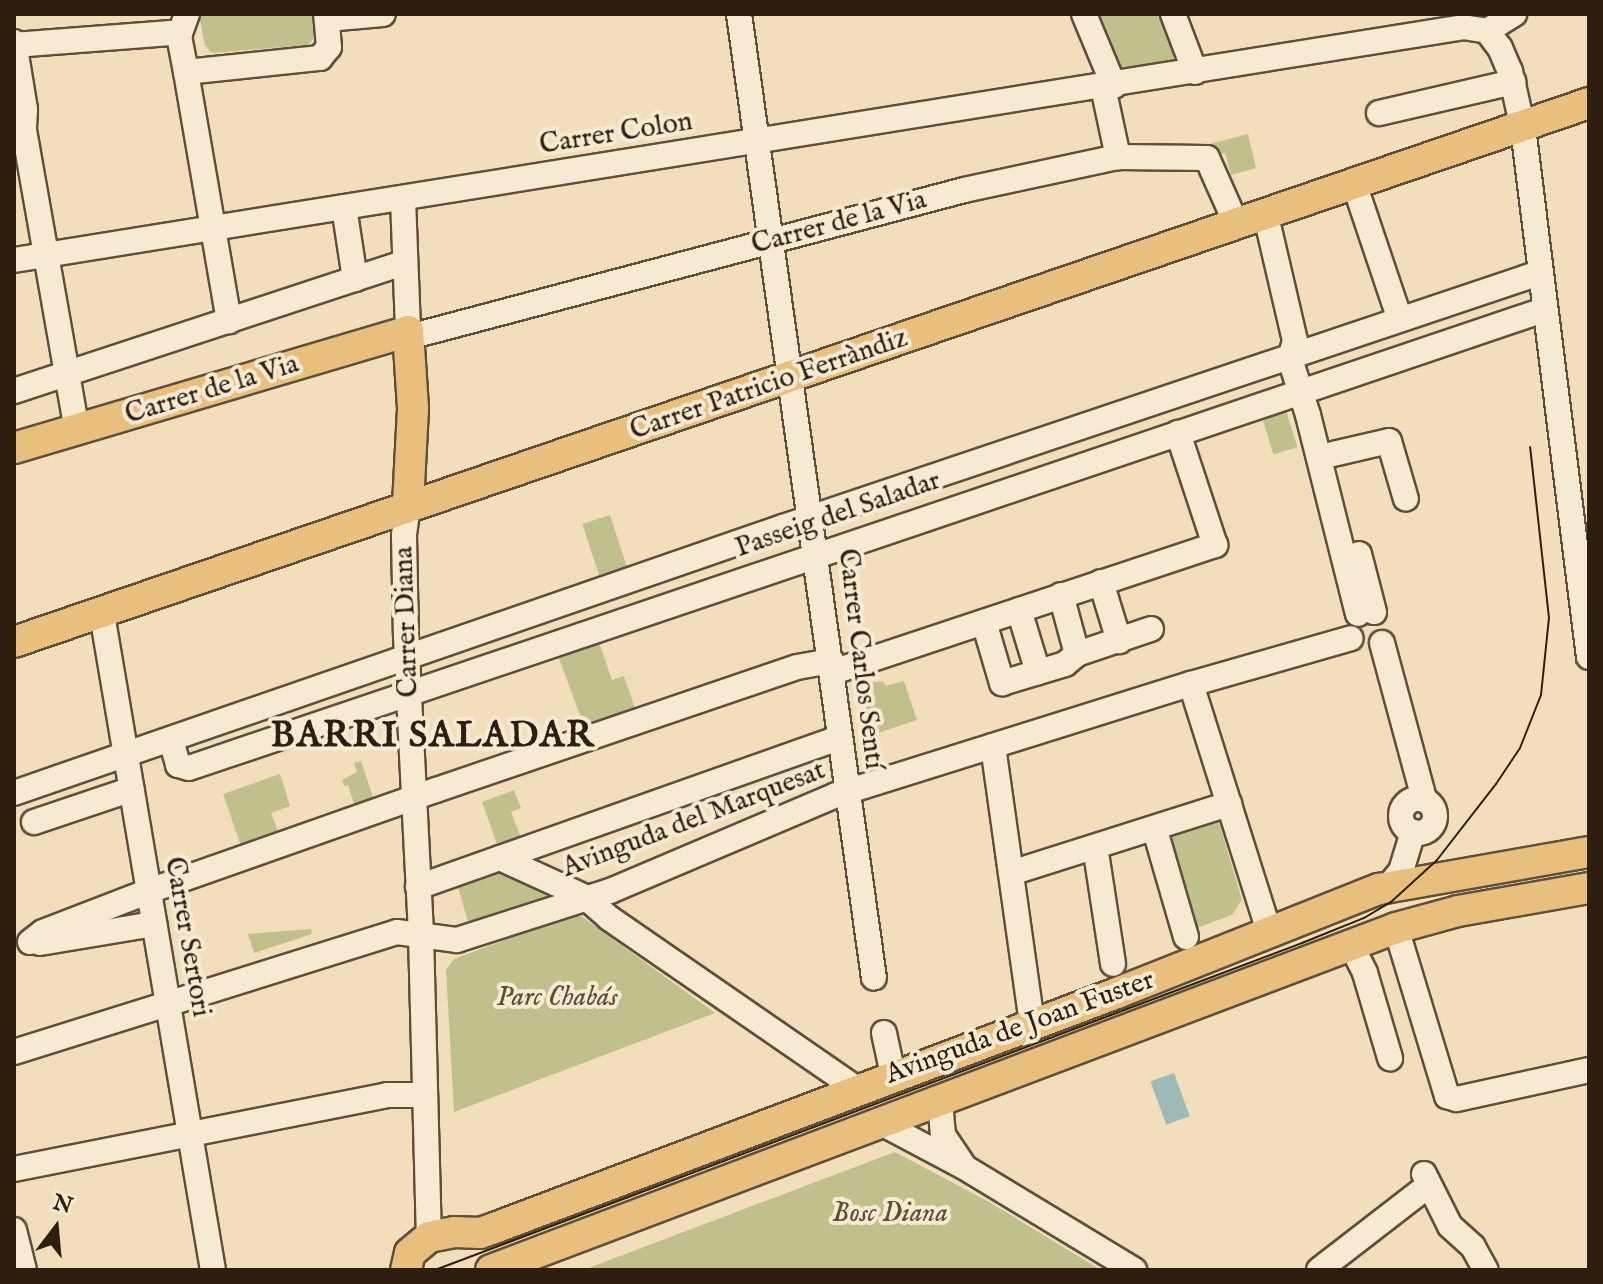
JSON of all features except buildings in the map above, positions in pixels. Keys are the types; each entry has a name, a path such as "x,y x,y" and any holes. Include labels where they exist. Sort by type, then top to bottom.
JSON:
{"main road":[{"name":"Carrer Patricio Ferràndiz","path":"14,642 1589,103"},
{"name":"Carrer de la Via","path":"77,430 408,334"},
{"name":"Carrer Diana","path":"408,334 413,426 408,506"},
{"path":"14,448 77,430"},
{"path":"1589,853 1589,868"},
{"name":"Avinguda de Joan Fuster","path":"415,1253 460,1232 489,1230 1032,1025 1379,889 1419,879 1589,853"},
{"name":"Avinguda de Joan Fuster","path":"488,1270 1396,928 1458,911 1589,888"},
{"path":"460,1232 478,1242 484,1251 488,1270"},
{"path":"383,1270 415,1253"}],"street":[{"path":"186,72 320,58 329,47 326,17 383,14"},
{"name":"Carrer Carlos Sentí","path":"739,14 817,553 846,792 874,978"},
{"path":"1084,14 1120,88 1118,157"},
{"path":"1173,14 1195,72"},
{"path":"1514,14 1487,31 1500,48 1513,82 1523,128 1529,230 1539,273 1589,657"},
{"name":"Carrer Colon","path":"14,260 758,141 1120,88 1443,22 1487,31"},
{"path":"77,430 19,115 14,44 171,33 183,25"},
{"path":"183,25 186,72 229,321"},
{"path":"1379,113 1513,82"},
{"name":"Carrer de la Via","path":"408,334 964,190 1118,157 1207,158 1235,221"},
{"name":"Carrer Diana","path":"403,199 408,334"},
{"path":"1360,201 1397,311"},
{"path":"344,207 355,279"},
{"path":"1266,216 1308,388 1333,454 1366,631"},
{"path":"14,391 404,263"},
{"name":"Passeig del Saladar","path":"14,793 1299,350 1539,273"},
{"name":"Passeig del Saladar","path":"171,740 178,765 189,768 817,553 1544,310"},
{"path":"1308,388 1308,415 1366,631 1417,800 1434,808 1435,821 1426,831 1413,832 1401,871 1391,883 1379,889"},
{"path":"22,943 149,891 797,667 832,666 984,622 1215,545 1178,433"},
{"path":"1333,454 1389,441 1406,499"},
{"name":"Carrer Diana","path":"408,506 404,535 421,935 423,1095 415,1253"},
{"path":"1101,582 1119,641"},
{"path":"1061,595 1077,654"},
{"path":"1019,610 1038,672"},
{"name":"Carrer Sertori","path":"102,614 213,1270"},
{"path":"984,622 1002,683 1065,664 1077,654 1151,629"},
{"name":"Avinguda del Marquesat","path":"14,1052 397,932 457,940 610,891 741,832 846,792 1366,631"},
{"path":"1191,684 1270,934"},
{"path":"418,887 839,738"},
{"path":"993,746 1032,1025"},
{"path":"34,822 132,789"},
{"path":"1011,873 1229,804"},
{"path":"1157,837 1186,937"},
{"path":"500,858 585,897 609,918 857,1089"},
{"path":"1097,859 1113,964"},
{"path":"22,943 47,943 154,924"},
{"path":"1396,928 1444,1093 1457,1099 1589,1070"},
{"path":"1351,945 1365,973 1390,1058"},
{"path":"884,1033 893,1075"},
{"path":"14,1169 387,1095 423,1095"},
{"path":"940,1101 943,1135 964,1167"},
{"path":"879,1122 964,1167 1134,1270"},
{"path":"1319,1270 1427,1180 1450,1226 1473,1247 1486,1270"},
{"path":"14,1230 24,1270"}],"green space":[{"path":"312,14 315,37 308,45 212,53 205,46 199,15"},
{"path":"1097,14 1160,14 1176,53 1169,65 1121,73"},
{"path":"1248,134 1256,168 1231,175 1225,153 1213,156 1210,144"},
{"path":"1286,410 1297,447 1273,455 1262,417"},
{"path":"610,515 627,566 599,575 582,524"},
{"path":"599,642 612,680 624,676 637,714 586,731 558,656"},
{"path":"883,681 886,686 904,681 917,720 866,737 859,684"},
{"path":"361,761 375,803 356,810 348,785 344,786 342,780 357,772 354,763"},
{"path":"280,774 290,806 271,813 280,836 242,849 223,794"},
{"path":"514,790 521,808 511,812 521,838 498,847 482,802"},
{"path":"1219,822 1242,900 1232,915 1194,929 1165,839"},
{"path":"500,873 522,879 553,900 469,925 458,887"},
{"name":"Parc Chabás","path":"577,913 715,1013 454,1112 446,970 454,959"},
{"path":"311,929 312,934 254,953 248,934"},
{"name":"Bosc Diana","path":"895,1152 989,1202 1101,1270 583,1270"}],"water":[{"path":"1174,1073 1190,1116 1166,1125 1151,1082"}],"tram line":[{"path":"435,1270 1302,943 1364,918 1391,902 1437,860 1496,784 1520,748 1541,695 1549,618 1530,447"}],"district":[{"name":"BARRI SALADAR","path":"433,737"}]}
